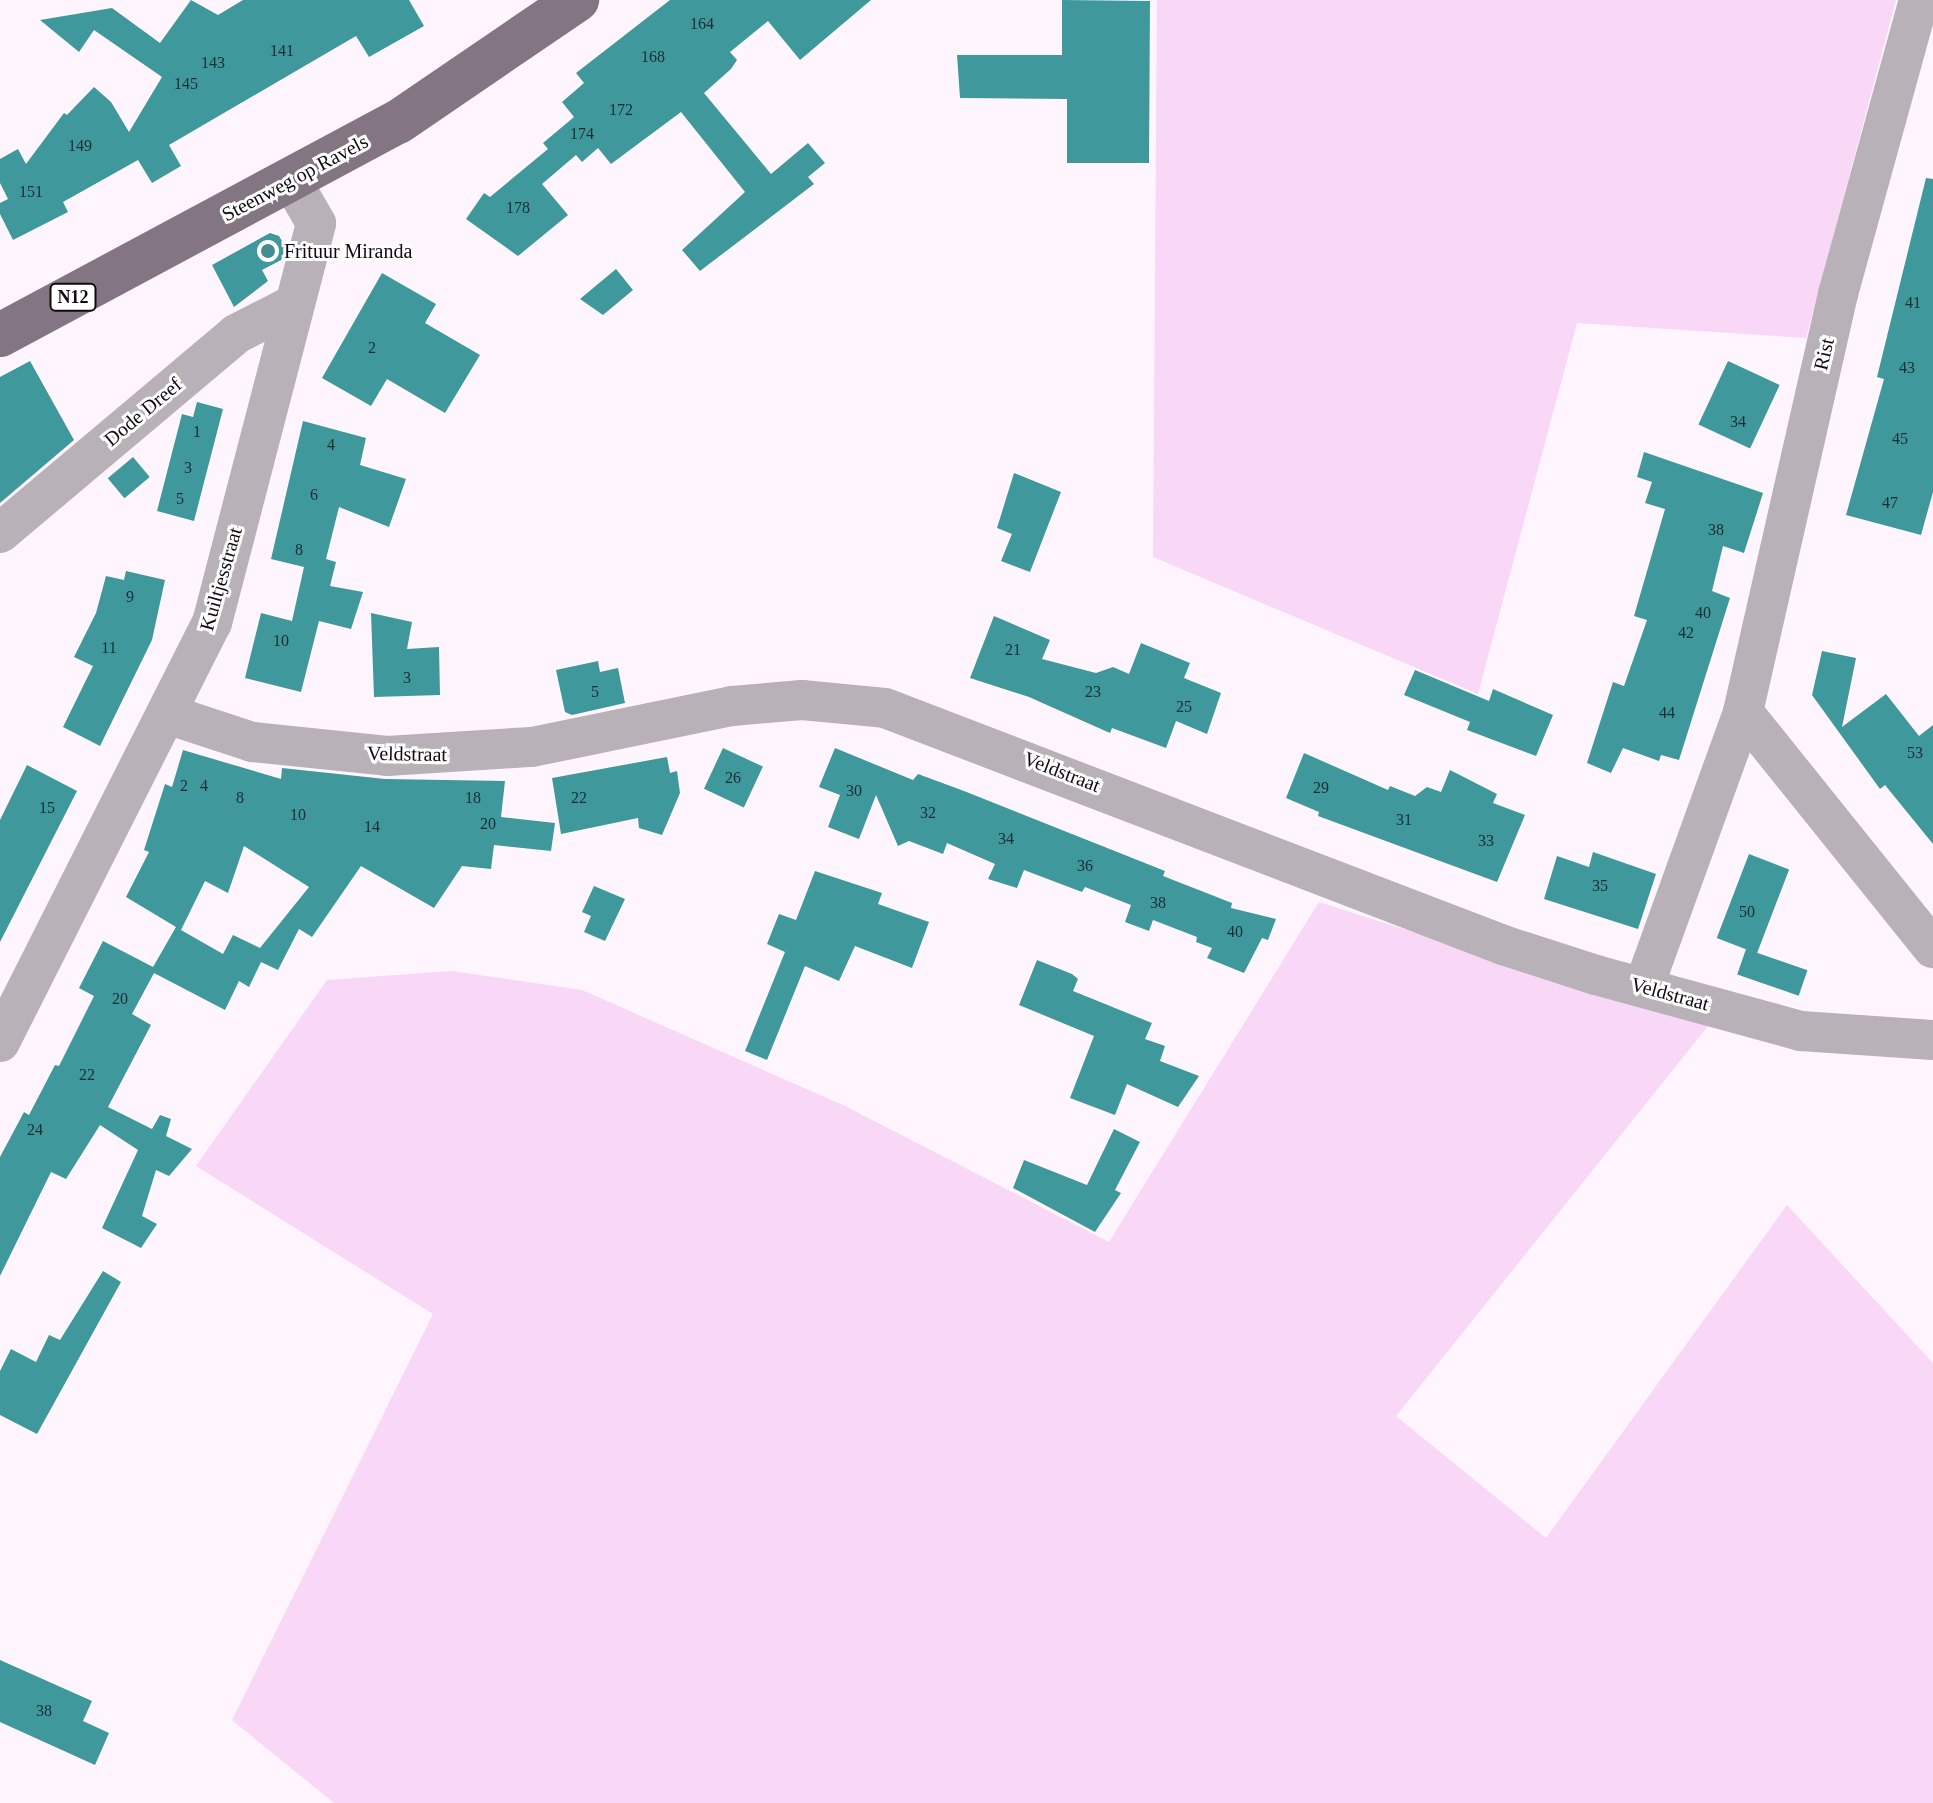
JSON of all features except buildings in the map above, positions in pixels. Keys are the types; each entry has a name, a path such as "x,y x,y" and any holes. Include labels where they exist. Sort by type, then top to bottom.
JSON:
{"main road":[{"name":"Steenweg op Ravels","path":"0,335 408,116 577,0"}],"street":[{"name":"Rist","path":"1644,986 1743,712 1838,294 1919,0"},
{"name":"Kuiltjesstraat","path":"0,1042 212,623 316,223 291,180"},
{"name":"Dode Dreef","path":"0,533 236,334 293,305"},
{"name":"Veldstraat","path":"167,714 252,742 387,756 532,747 732,706 802,700 885,708 1503,945 1801,1031 1933,1040"},
{"path":"1743,712 1933,948"}],"shaded area":[{"path":"1157,0 1896,0 1806,338 1577,323 1478,694 1153,557"},
{"path":"1319,902 1708,1026 1396,1416 1546,1538 1787,1205 1933,1363 1933,1803 334,1803 232,1720 433,1314 196,1166 327,980 451,971 582,990 845,1106 1109,1242"}],"place":[{"name":"Frituur Miranda","path":"268,251"}]}
